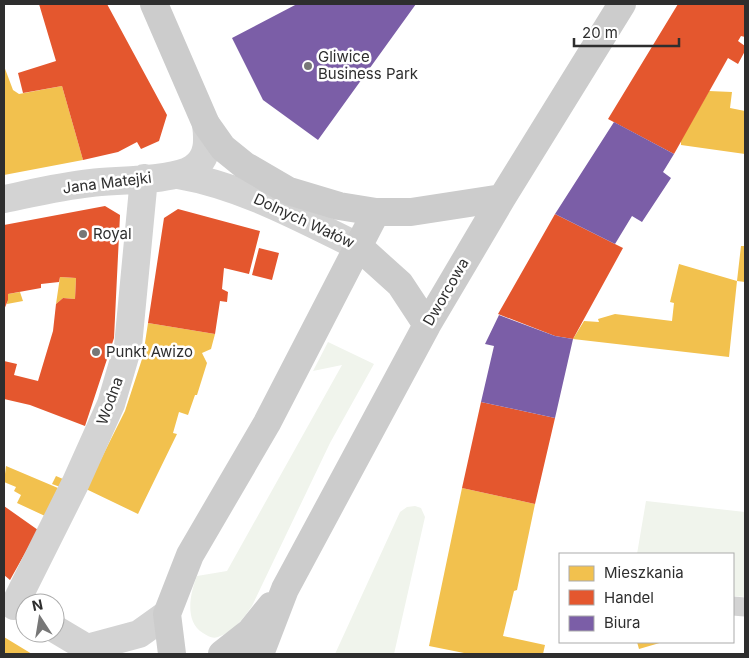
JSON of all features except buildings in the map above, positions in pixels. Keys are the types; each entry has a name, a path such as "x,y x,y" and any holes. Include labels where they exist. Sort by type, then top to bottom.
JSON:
{"street":[{"name":"Dolnych Wałów","path":"154,4 206,124 223,148 244,165 289,191 339,206 376,212 411,212 502,198"},
{"name":"Dworcowa","path":"285,589 427,325 502,198 622,4"},
{"name":"Dolnych Wałów","path":"204,156 208,143 206,124"},
{"name":"Jana Matejki","path":"4,198 89,183 178,175 193,168 204,156"},
{"name":"Dolnych Wałów","path":"178,175 232,188 283,209 359,247 400,284 427,325"},
{"name":"Wodna","path":"14,606 76,482 111,404 128,346 144,178"},
{"path":"172,654 167,614 190,555 267,423 376,212"},
{"path":"222,654 250,632 285,589"},
{"path":"260,654 285,589"},
{"path":"65,636 88,651 139,634 167,614"}],"shaded area":[{"path":"328,342 374,364 330,443 252,606 242,620 229,632 218,637 210,637 197,628 191,615 192,591 197,576 227,571 342,365 313,371"},
{"path":"646,501 745,512 745,597 734,596 734,553 637,553"},
{"path":"415,506 421,508 425,517 394,654 335,654 400,512 407,507"}],"place":[{"name":"Gliwice Business Park","path":"308,66"},
{"name":"Royal","path":"83,234"},
{"name":"Punkt Awizo","path":"96,352"}]}
